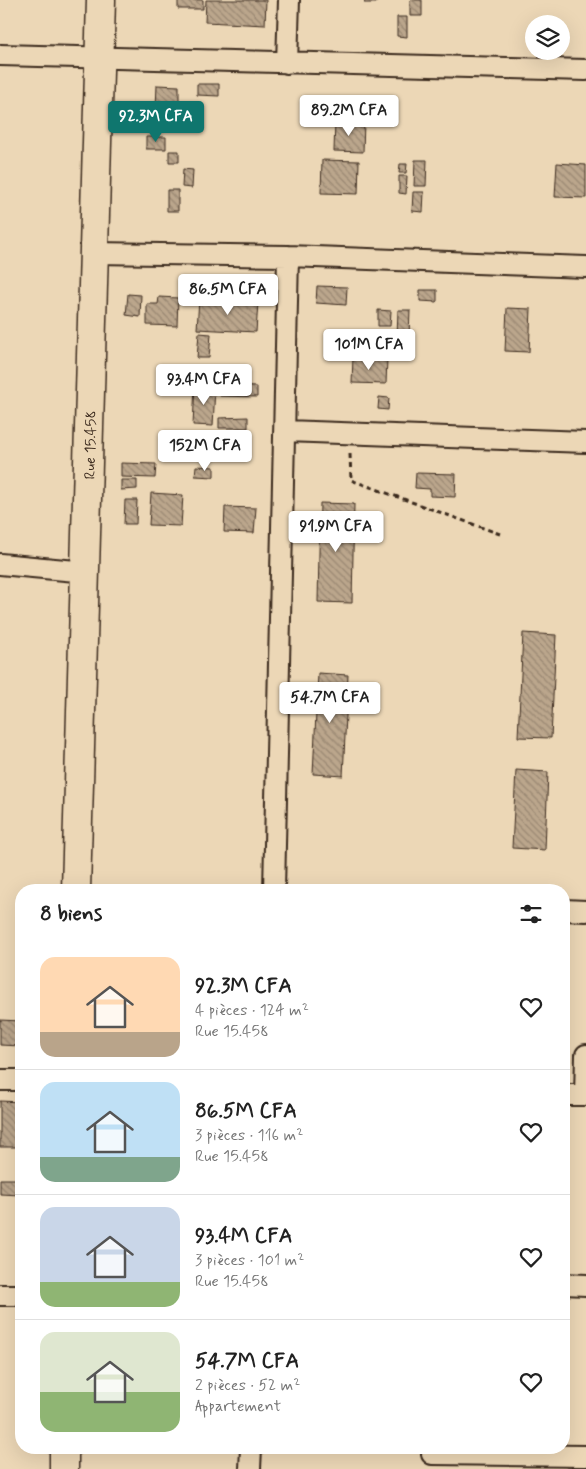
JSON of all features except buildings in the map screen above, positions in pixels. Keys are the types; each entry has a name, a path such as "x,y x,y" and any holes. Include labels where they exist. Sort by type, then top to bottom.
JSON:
{"main road":[{"name":"Rue 15.458","path":"76,884 87,572 101,0"},
{"path":"64,1454 64,1469"}],"street":[{"path":"287,63 289,0"},
{"path":"0,55 586,70"},
{"path":"94,253 288,256 586,267"},
{"path":"274,884 286,431 288,256"},
{"path":"286,431 586,442"},
{"path":"0,564 87,572"},
{"path":"570,910 586,911"},
{"path":"570,1095 585,1095 586,1055"},
{"path":"0,1080 15,1080"},
{"path":"570,1284 586,1285"},
{"path":"0,1295 15,1295"},
{"path":"585,1469 586,1441"},
{"path":"250,1469 251,1454"},
{"path":"432,1457 586,1456"}],"path":[{"path":"349,433 351,480 500,534"}]}
